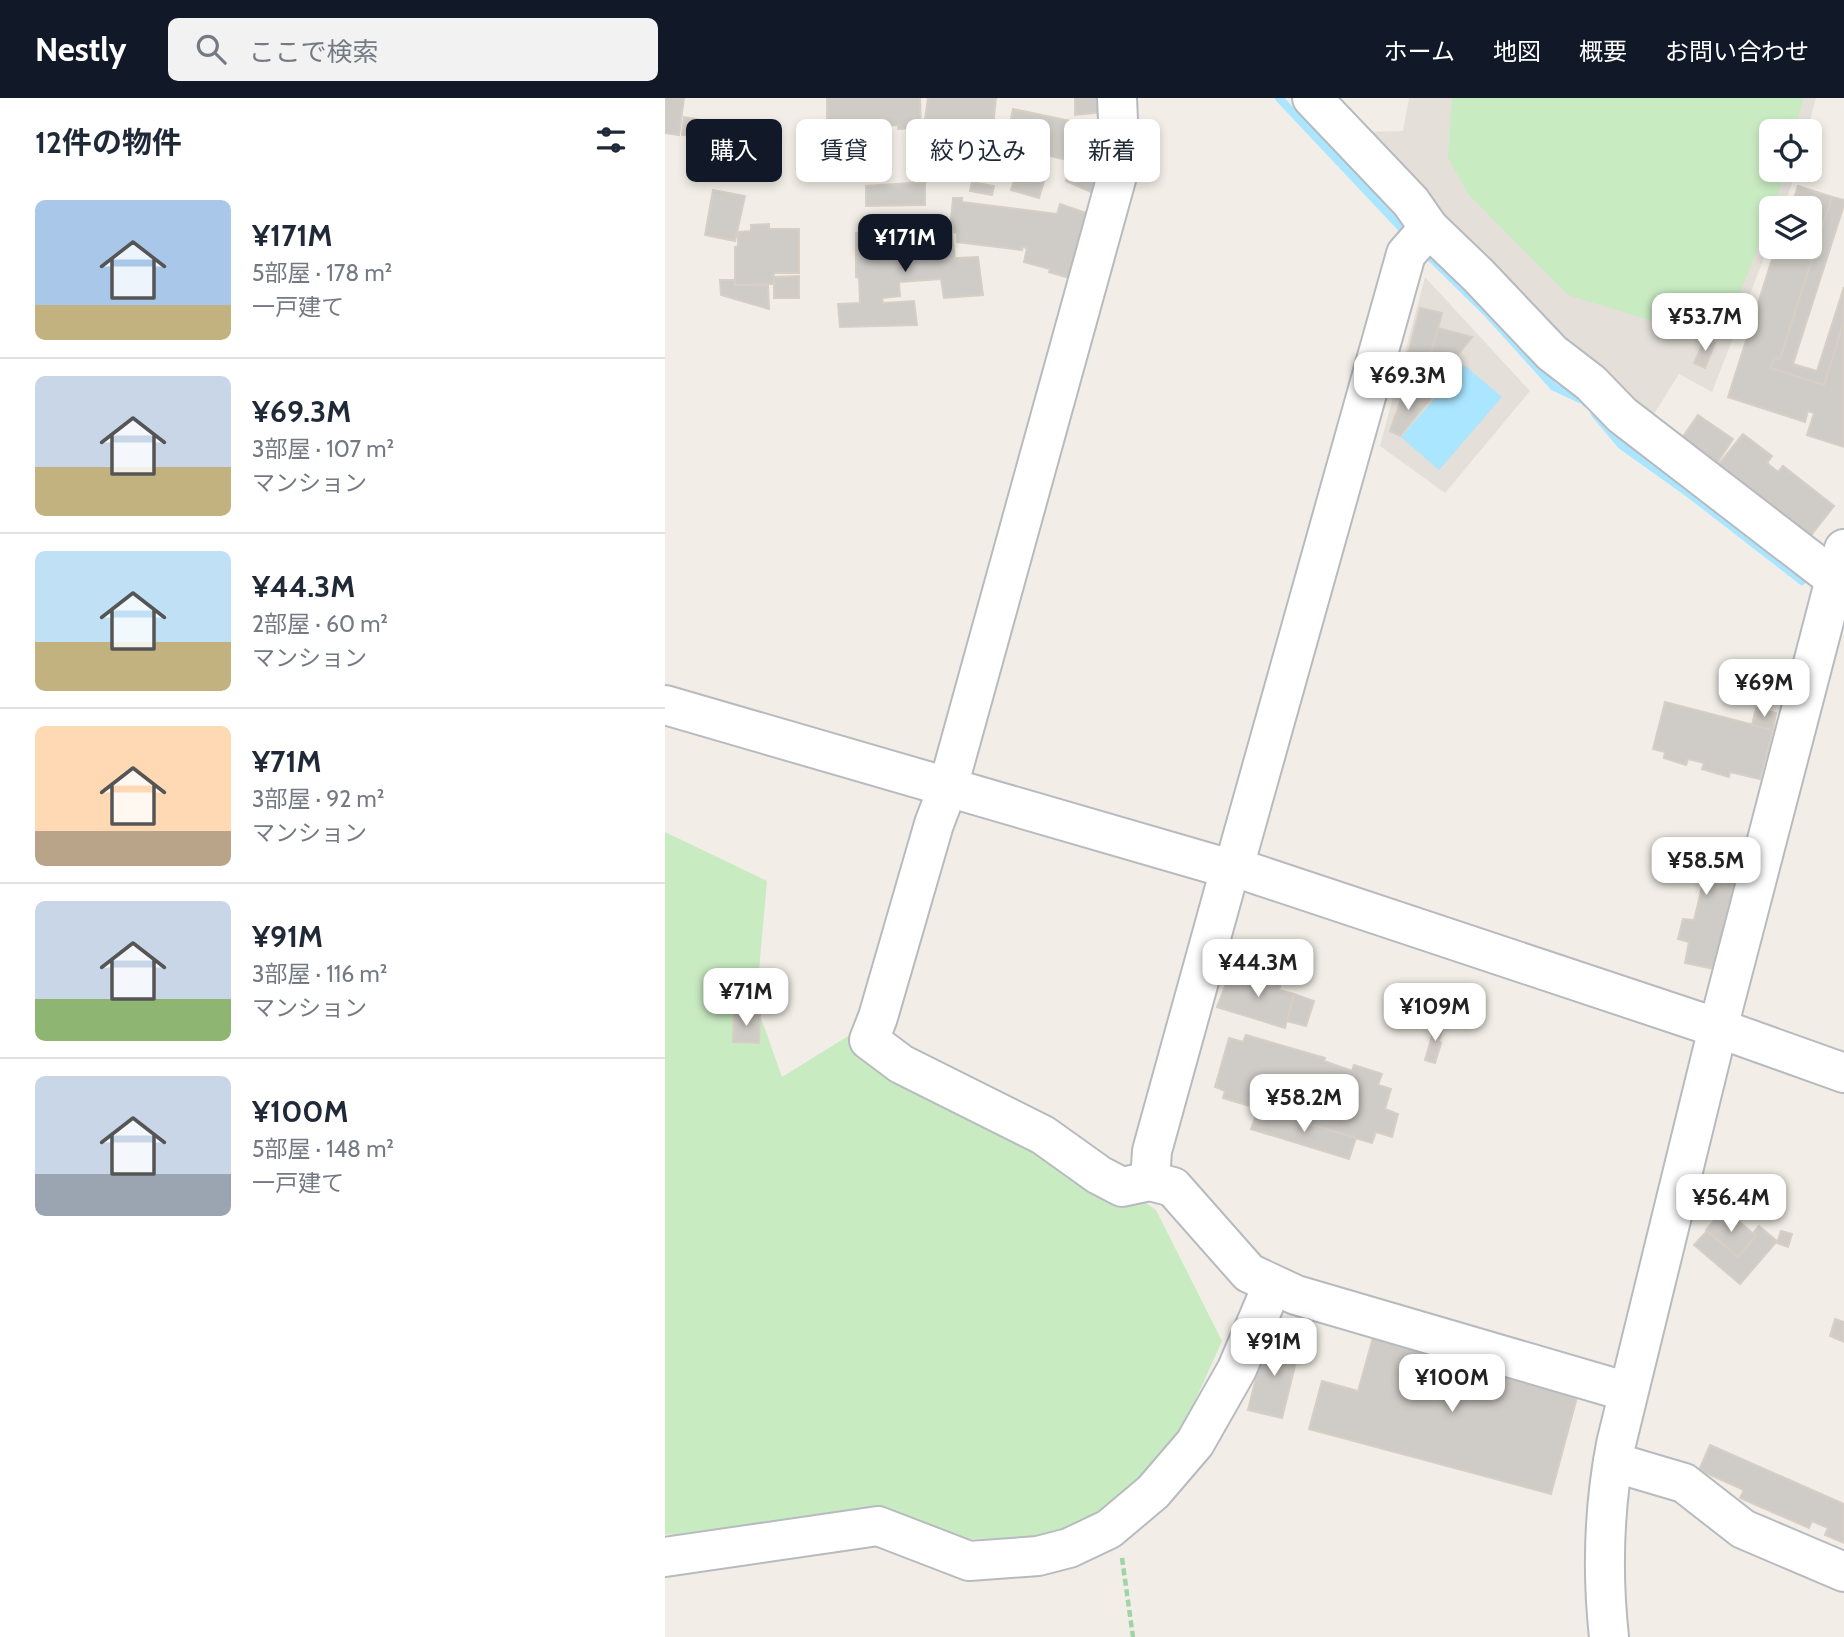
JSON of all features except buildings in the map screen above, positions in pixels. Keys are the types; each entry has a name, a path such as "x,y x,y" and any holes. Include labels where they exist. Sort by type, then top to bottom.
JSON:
{"street":[{"path":"1117,98 1120,165 948,787 869,1040 901,1064 1043,1135 1099,1175 1122,1187 1150,1181 1173,1187 1249,1273 1272,1286 1296,1296 1628,1392"},
{"path":"1150,1181 1152,1151 1232,868 1421,238 1411,202 1312,98"},
{"path":"1421,238 1478,275 1552,353 1591,383 1622,415 1839,564 1718,1028 1628,1392 1613,1462 1605,1537 1604,1597 1609,1637"},
{"path":"665,705 1232,868 1718,1028 1844,1073"},
{"path":"665,1557 878,1526 969,1561 1038,1556 1069,1548 1117,1523 1153,1492 1195,1443 1237,1369 1272,1286"},
{"path":"1613,1462 1684,1483 1743,1529 1844,1572"}],"path":[{"path":"1117,1523 1133,1637"}],"shaded area":[{"path":"1409,98 1816,98 1810,119 1759,119 1759,182 1793,182 1787,196 1759,196 1759,259 1764,259 1712,392 1679,374 1649,422 1562,345 1364,132 1403,131"},
{"path":"1425,277 1530,391 1445,493 1380,446"}],"green space":[{"path":"1452,98 1803,98 1798,119 1759,119 1759,182 1782,182 1777,196 1759,196 1759,245 1738,298 1715,307 1701,336 1568,295 1469,195 1448,158"},
{"path":"665,832 767,881 756,1004 782,1077 853,1033 1049,1136 1156,1210 1222,1341 1156,1488 1087,1536 768,1544 665,1534"}],"water":[{"path":"1464,365 1502,397 1439,470 1401,437"}],"waterway":[{"path":"1279,98 1408,235"},
{"path":"1422,249 1489,315 1554,387 1587,404"},
{"path":"1595,414 1621,445 1802,581"}]}
